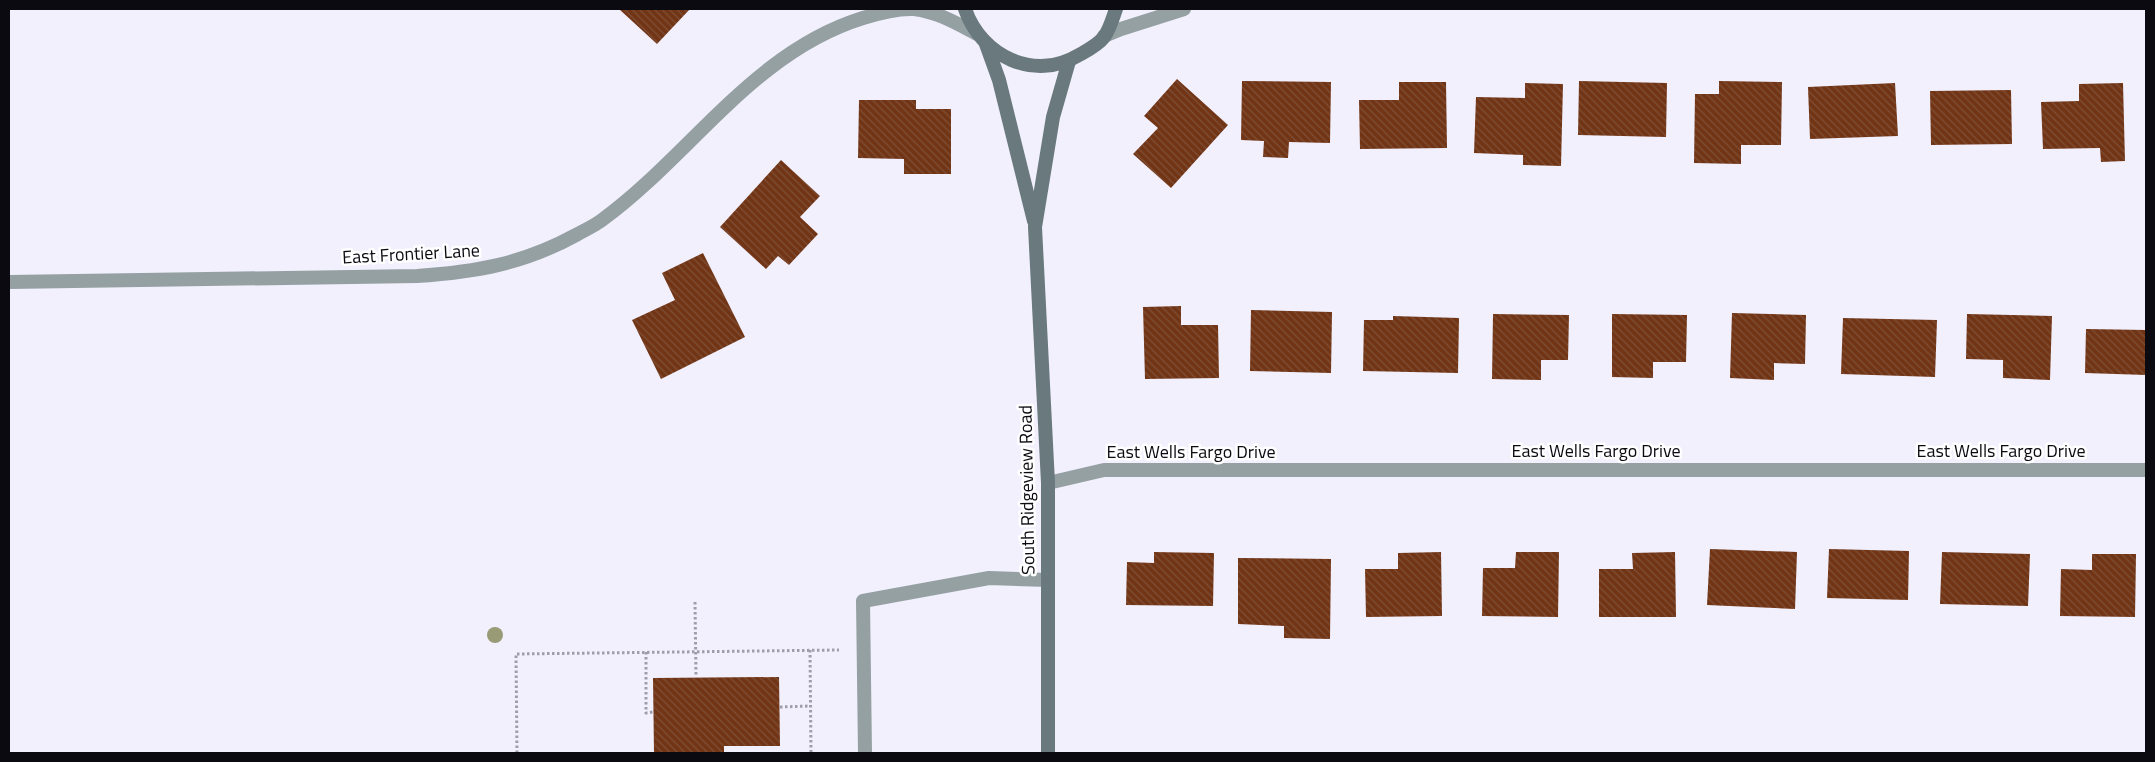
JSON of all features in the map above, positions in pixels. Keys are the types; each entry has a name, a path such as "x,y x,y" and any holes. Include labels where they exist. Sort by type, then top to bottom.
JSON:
{"main road":[{"path":"965,9 981,38 999,80 1035,226"},
{"path":"981,38 996,52 1019,63 1044,66 1069,61 1091,48 1104,36 1116,9"},
{"path":"1035,226 1053,117 1069,61"},
{"name":"South Ridgeview Road","path":"1035,226 1048,483 1048,753"}],"street":[{"name":"East Frontier Lane","path":"9,282 417,276 458,274 521,260 551,249 601,221 638,191 767,69 816,37 849,22 885,10 913,9 941,15 981,38"},
{"path":"1104,36 1184,9"},
{"name":"East Wells Fargo Drive","path":"1048,483 1104,470 2146,470"},
{"path":"865,753 863,601 989,578 1048,580"}],"path":[{"path":"695,602 696,677"},
{"path":"810,650 811,753"},
{"path":"517,753 516,654 841,650 864,657"},
{"path":"646,652 646,713 653,712"},
{"path":"780,707 810,706"}],"building":[{"path":"619,9 690,9 657,44"},
{"path":"1177,79 1228,125 1171,188 1133,154 1158,128 1144,116"},
{"path":"1242,81 1331,82 1330,143 1289,142 1288,158 1263,157 1264,141 1241,140"},
{"path":"1579,81 1667,83 1666,137 1578,135"},
{"path":"1719,81 1782,82 1781,145 1741,145 1741,164 1694,163 1695,94 1719,94"},
{"path":"1399,82 1446,82 1447,148 1360,149 1359,100 1399,100"},
{"path":"1525,83 1563,84 1561,166 1523,165 1523,155 1474,153 1476,97 1525,98"},
{"path":"1895,83 1898,136 1810,139 1808,87"},
{"path":"2123,83 2125,161 2101,162 2100,148 2043,149 2041,102 2079,101 2079,84"},
{"path":"2011,90 2012,144 1931,145 1930,91"},
{"path":"859,100 916,100 916,109 951,109 951,174 904,174 904,159 858,158"},
{"path":"781,160 820,196 800,217 818,234 789,265 778,256 766,269 720,227"},
{"path":"703,253 745,337 661,379 632,320 675,300 662,273"},
{"path":"1181,306 1181,325 1218,325 1219,378 1145,379 1143,307"},
{"path":"1251,310 1332,312 1331,373 1250,371"},
{"path":"1732,313 1806,315 1805,364 1774,363 1774,380 1730,378"},
{"path":"1493,314 1569,315 1568,360 1541,360 1541,380 1492,379"},
{"path":"1612,314 1687,315 1686,362 1653,362 1653,378 1612,377"},
{"path":"1967,314 2052,316 2050,380 2003,378 2003,360 1966,359"},
{"path":"1393,316 1459,318 1458,373 1363,371 1364,320 1393,320"},
{"path":"1843,318 1937,320 1935,377 1841,374"},
{"path":"2086,329 2146,330 2146,375 2085,373"},
{"path":"1710,549 1797,552 1795,609 1707,605"},
{"path":"1829,549 1909,551 1908,600 1827,598"},
{"path":"1154,552 1214,553 1213,606 1126,605 1127,562 1154,563"},
{"path":"1441,552 1442,616 1366,617 1365,569 1398,569 1398,553"},
{"path":"1516,552 1559,552 1558,617 1482,616 1483,568 1515,568"},
{"path":"1675,552 1676,617 1599,617 1599,569 1633,569 1632,553"},
{"path":"1942,552 2030,554 2028,606 1940,604"},
{"path":"2092,554 2136,554 2135,617 2060,616 2061,569 2092,570"},
{"path":"1238,558 1331,559 1330,639 1284,638 1284,626 1238,624"},
{"path":"779,677 780,746 724,746 724,753 654,753 653,678"}]}
